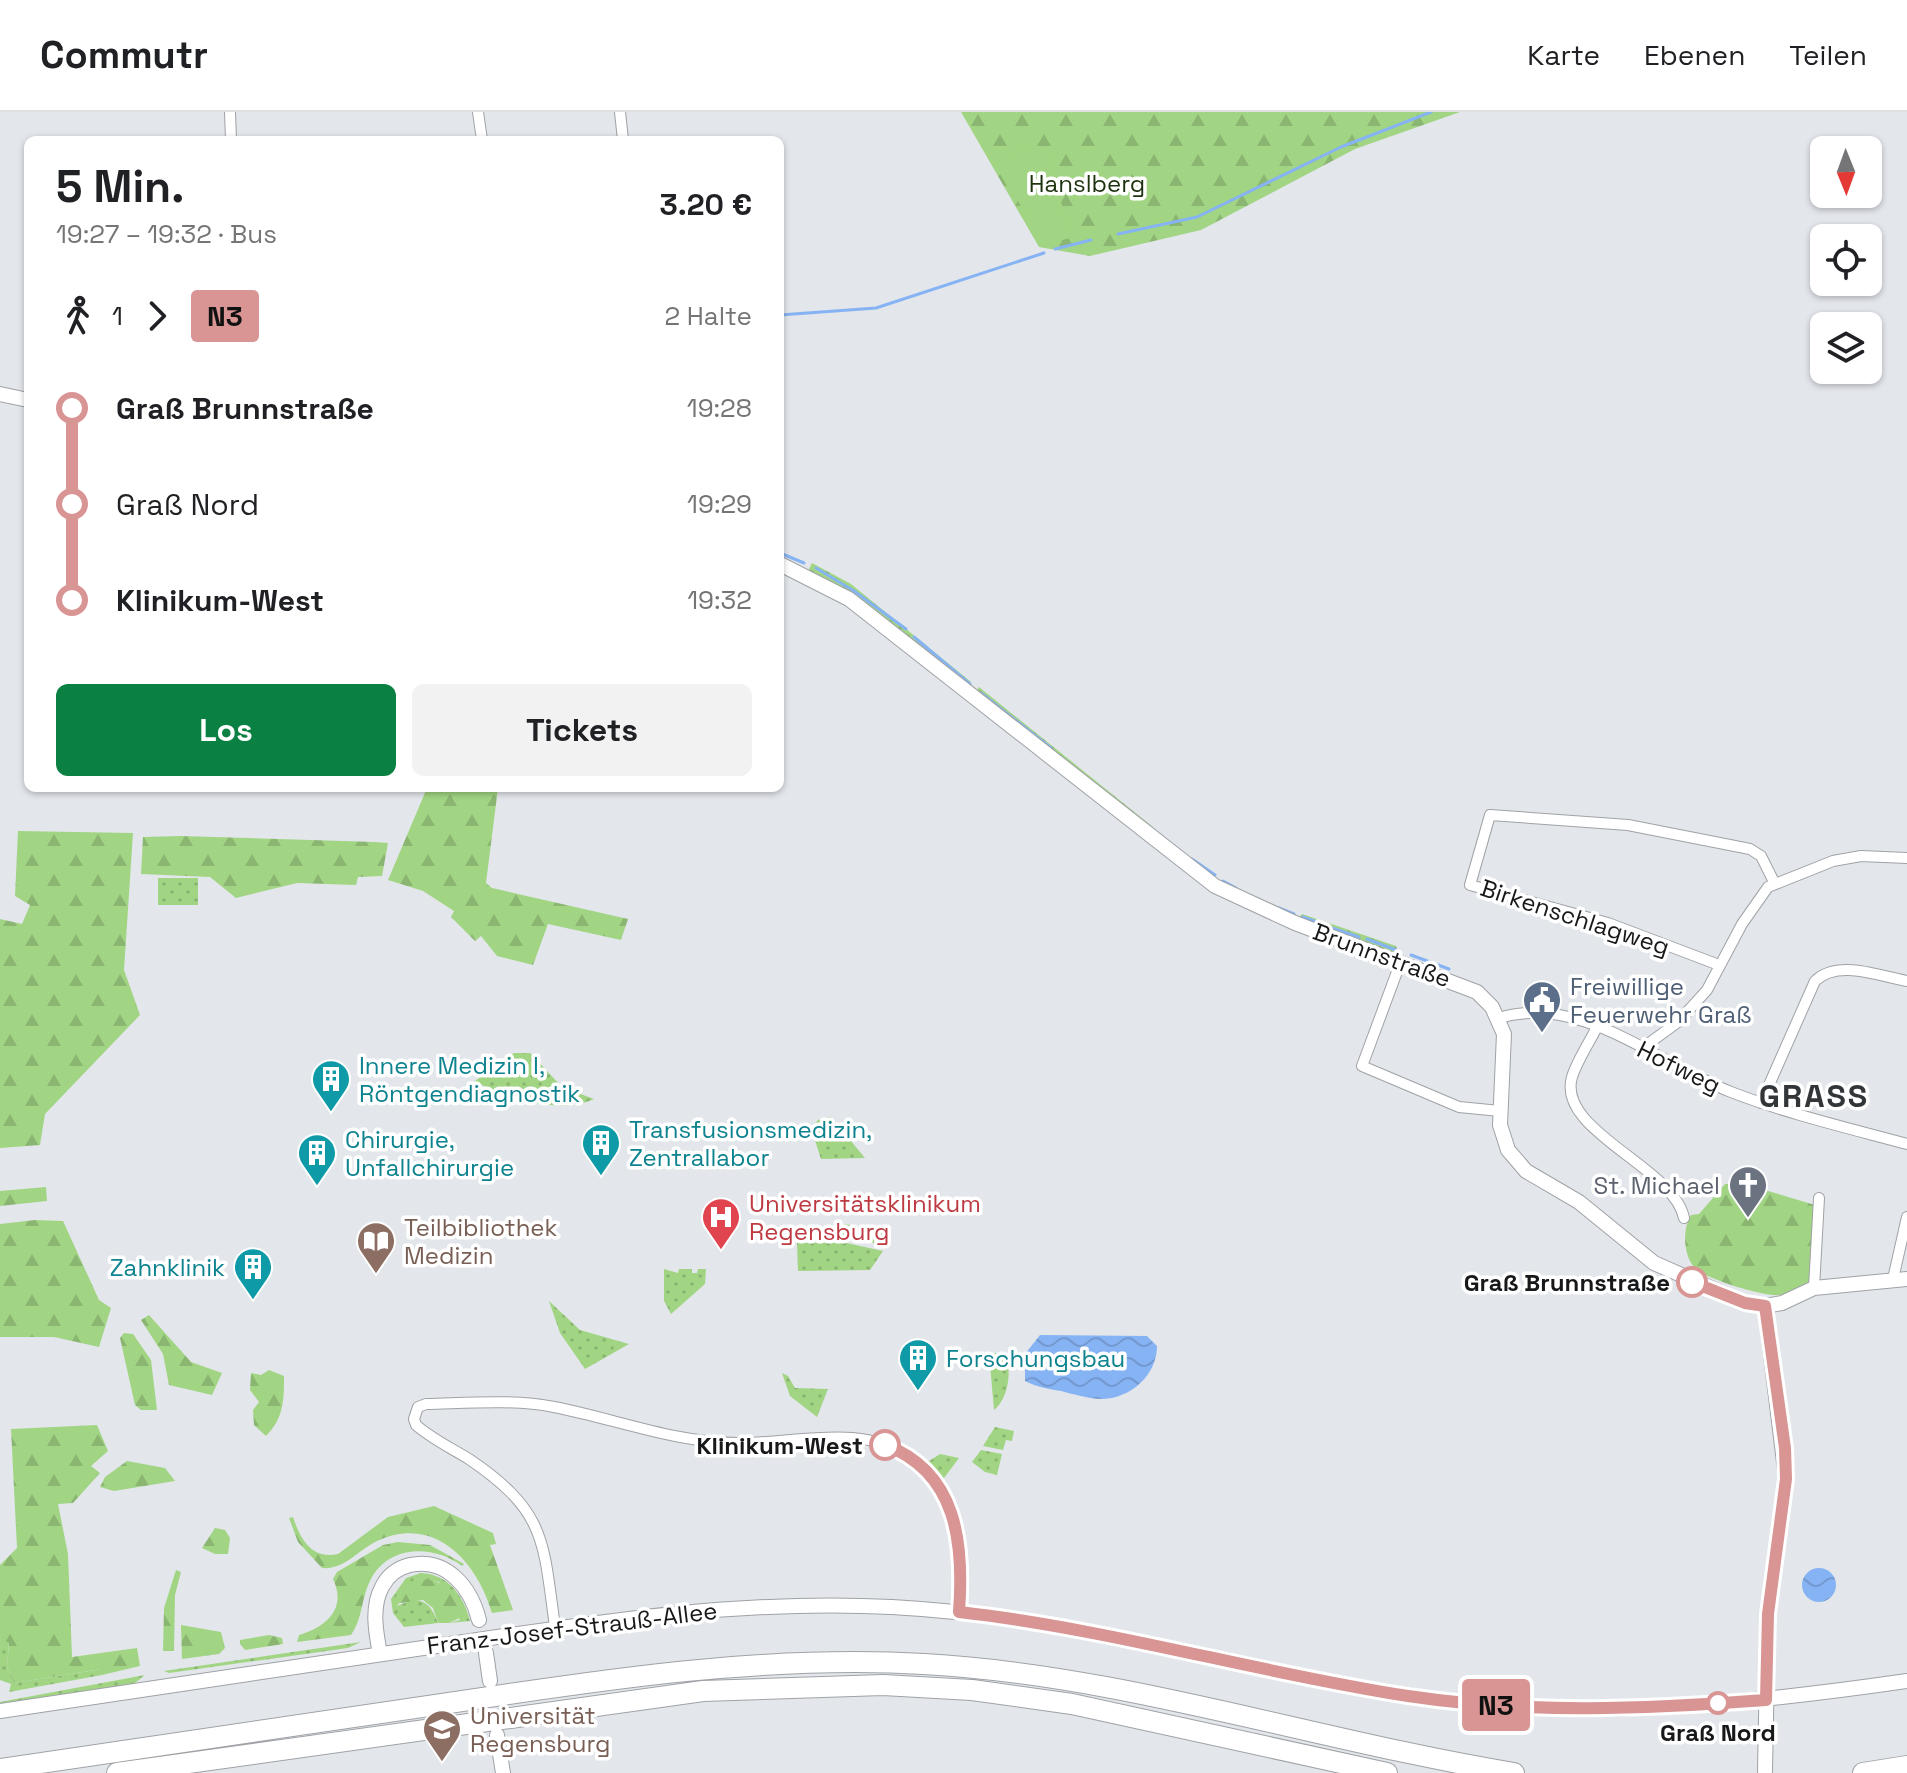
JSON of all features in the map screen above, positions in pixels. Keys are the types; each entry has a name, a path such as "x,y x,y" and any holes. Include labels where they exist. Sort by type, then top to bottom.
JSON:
{"highway":[{"path":"0,1769 637,1676 752,1665 880,1662 971,1667 1088,1684 1398,1753 1514,1773"},
{"path":"117,1773 639,1699 741,1688 843,1685 972,1690 1072,1704 1387,1773"},
{"path":"1863,1773 1907,1766"}],"street":[{"path":"230,112 231,136"},
{"path":"478,112 481,136"},
{"path":"620,112 623,136"},
{"path":"0,394 24,399"},
{"name":"Brunnstraße","path":"784,566 849,599 1215,886 1295,923 1465,985 1485,999 1499,1018"},
{"name":"Birkenschlagweg","path":"1719,965 1608,923 1470,885 1490,815 1628,825 1750,849 1761,856 1775,884"},
{"path":"1641,1049 1693,1008 1707,990 1755,904 1775,884 1833,861 1861,856 1907,858"},
{"path":"1401,961 1362,1066 1459,1107 1500,1111"},
{"path":"1761,1103 1815,981 1825,971 1840,969 1907,981"},
{"name":"Hofweg","path":"1499,1018 1529,1011 1565,1015 1597,1027 1684,1072 1761,1103 1907,1144"},
{"path":"1499,1018 1505,1047 1500,1111 1503,1139 1526,1171 1579,1202 1636,1250 1668,1272 1745,1303 1765,1306 1782,1303 1814,1288 1900,1279 1907,1217"},
{"path":"1597,1027 1572,1078 1574,1104 1593,1128 1639,1164 1677,1203 1684,1218"},
{"path":"1814,1288 1819,1198"},
{"path":"1765,1306 1785,1448 1786,1479 1768,1614 1765,1771"},
{"path":"555,1627 549,1566 531,1517 516,1497 496,1479 416,1425 414,1419 418,1407 532,1404 712,1442 842,1437 891,1447 929,1474 951,1506 961,1554 959,1612"},
{"path":"380,1654 375,1611 378,1596 386,1579 401,1568 420,1563 447,1570 466,1588 479,1620"},
{"name":"Franz-Josef-Strauß-Allee","path":"0,1711 555,1627 660,1613 752,1607 889,1607 1014,1618 1323,1680 1450,1701 1522,1707 1633,1708 1766,1700 1907,1681"},
{"path":"486,1653 490,1681"},
{"path":"497,1735 503,1773"}],"green space":[{"name":"Hanslberg","path":"961,112 1460,112 1355,149 1201,230 1090,256 1039,247"},
{"path":"1034,146 1049,152 1070,238 1040,246 998,160"},
{"path":"812,563 851,584 971,682 967,686 808,571"},
{"path":"979,687 1153,827 1148,833 975,693"},
{"path":"425,792 497,792 486,883 492,888 628,919 621,940 548,924 533,965 497,956 481,936 475,941 451,917 454,911 423,891 388,880"},
{"path":"18,831 133,833 124,970 140,1015 45,1114 40,1145 0,1148 0,919 22,924 30,905 15,896"},
{"path":"143,837 388,843 382,876 358,877 356,885 297,883 236,898 210,877 141,874"},
{"path":"158,878 198,878 198,905 158,905"},
{"path":"1302,914 1396,946 1395,955 1299,919"},
{"path":"514,1053 530,1053 562,1087 594,1099 566,1105 533,1103 501,1094 475,1081"},
{"path":"831,1117 865,1158 821,1159 811,1128 818,1120"},
{"path":"1741,1183 1815,1205 1810,1284 1772,1295 1712,1278 1692,1264 1685,1243 1691,1215 1699,1214 1725,1184"},
{"path":"46,1187 47,1201 0,1206 0,1191"},
{"path":"63,1221 99,1300 111,1308 99,1347 54,1337 0,1337 0,1224"},
{"path":"844,1224 884,1231 889,1240 885,1246 853,1238 798,1238 801,1226 806,1226 806,1232 843,1231"},
{"path":"842,1242 883,1251 870,1270 798,1271 797,1243"},
{"path":"664,1269 678,1273 679,1269 692,1269 692,1273 697,1273 698,1269 706,1269 705,1284 671,1314 664,1301"},
{"path":"549,1301 580,1330 629,1344 585,1369 560,1333"},
{"path":"149,1315 191,1362 222,1373 212,1395 169,1385 163,1354 141,1320"},
{"path":"124,1333 133,1334 151,1360 157,1410 141,1410 135,1405 120,1338"},
{"path":"989,1353 1003,1353 1009,1375 1003,1399 994,1410"},
{"path":"269,1370 284,1376 284,1393 280,1415 266,1436 254,1425 253,1410 259,1402 250,1390 251,1373 261,1375"},
{"path":"782,1373 788,1376 795,1388 828,1389 817,1417 790,1396"},
{"path":"97,1425 108,1451 91,1466 100,1473 73,1503 58,1504 68,1554 72,1657 137,1648 140,1666 102,1675 102,1669 14,1683 7,1667 9,1643 0,1638 0,1565 17,1548 11,1429"},
{"path":"995,1427 1014,1431 1012,1441 1006,1440 1003,1450 983,1446"},
{"path":"981,1450 1002,1454 997,1475 985,1472 972,1462"},
{"path":"940,1454 959,1458 944,1478 923,1465"},
{"path":"127,1461 165,1468 175,1481 114,1491 100,1487 105,1477"},
{"path":"434,1506 493,1533 496,1544 490,1545 513,1610 492,1613 476,1576 451,1548 435,1538 398,1534 377,1541 338,1566 322,1568 298,1542 289,1518 293,1517 308,1546 329,1555 338,1554 388,1517"},
{"path":"215,1528 225,1530 230,1538 228,1554 215,1554 202,1548"},
{"path":"398,1542 430,1545 464,1564 462,1566 438,1554 425,1552 412,1552 387,1560 370,1581 351,1635 297,1642 299,1635 318,1627 332,1615 338,1599 333,1579 337,1572 383,1545"},
{"path":"176,1570 181,1572 175,1595 174,1651 163,1651 164,1608"},
{"path":"421,1573 447,1582 464,1603 470,1621 449,1623 460,1620 439,1582 416,1579 397,1606 418,1600 423,1602 431,1609 438,1623 404,1627 393,1613 391,1599 406,1578"},
{"path":"416,1579 433,1581 448,1588 459,1599 466,1615 449,1623 438,1623 433,1608 423,1600 393,1604 399,1589"},
{"path":"181,1625 221,1632 225,1648 219,1654 182,1659"},
{"path":"269,1635 282,1638 283,1644 245,1650 240,1644 240,1640"},
{"path":"0,1638 9,1642 7,1667 14,1683 102,1669 102,1675 9,1692 11,1684 0,1680"},
{"path":"361,1642 348,1648 169,1673 164,1671"},
{"path":"145,1675 135,1683 0,1706 0,1702"}],"water":[{"path":"1040,1335 1147,1336 1157,1346 1156,1357 1147,1376 1131,1391 1110,1398 1089,1398 1025,1381 1025,1354"},
{"path":"1819,1568 1831,1573 1836,1585 1831,1597 1819,1602 1807,1597 1802,1585 1807,1573"}],"waterway":[{"path":"1118,234 1197,217 1341,147 1431,112"},
{"path":"1055,249 1091,240"},
{"path":"784,315 876,308 1044,253"},
{"path":"784,555 804,563"},
{"path":"816,568 906,629"},
{"path":"914,637 970,684"},
{"path":"981,693 1051,748"},
{"path":"1192,859 1215,875"},
{"path":"1223,881 1236,888"},
{"path":"1279,908 1294,914"},
{"path":"1303,917 1325,925"},
{"path":"1332,928 1359,937"},
{"path":"1367,939 1396,950"},
{"path":"1411,955 1449,969"}],"bus line":[{"name":"N3","path":"885,1445 901,1452 929,1474 951,1506 958,1527 961,1554 959,1612 1014,1618 1323,1680 1450,1701 1522,1707 1633,1708 1766,1700 1768,1614 1786,1479 1785,1448 1765,1306 1745,1303 1692,1282"}],"place":[{"name":"Freiwillige Feuerwehr Graß","path":"1542,1034"},
{"name":"Innere Medizin I, Röntgendiagnostik","path":"331,1113"},
{"name":"Transfusionsmedizin, Zentrallabor","path":"601,1177"},
{"name":"Chirurgie, Unfallchirurgie","path":"317,1187"},
{"name":"St. Michael","path":"1748,1219"},
{"name":"Universitätsklinikum Regensburg","path":"721,1251"},
{"name":"Teilbibliothek Medizin","path":"376,1275"},
{"name":"Graß Brunnstraße","path":"1692,1282"},
{"name":"Zahnklinik","path":"253,1301"},
{"name":"Forschungsbau","path":"918,1392"},
{"name":"Klinikum-West","path":"885,1445"},
{"name":"Graß Nord","path":"1718,1703"},
{"name":"Universität Regensburg","path":"442,1763"}],"district":[{"name":"GRASS","path":"1814,1096"}]}
